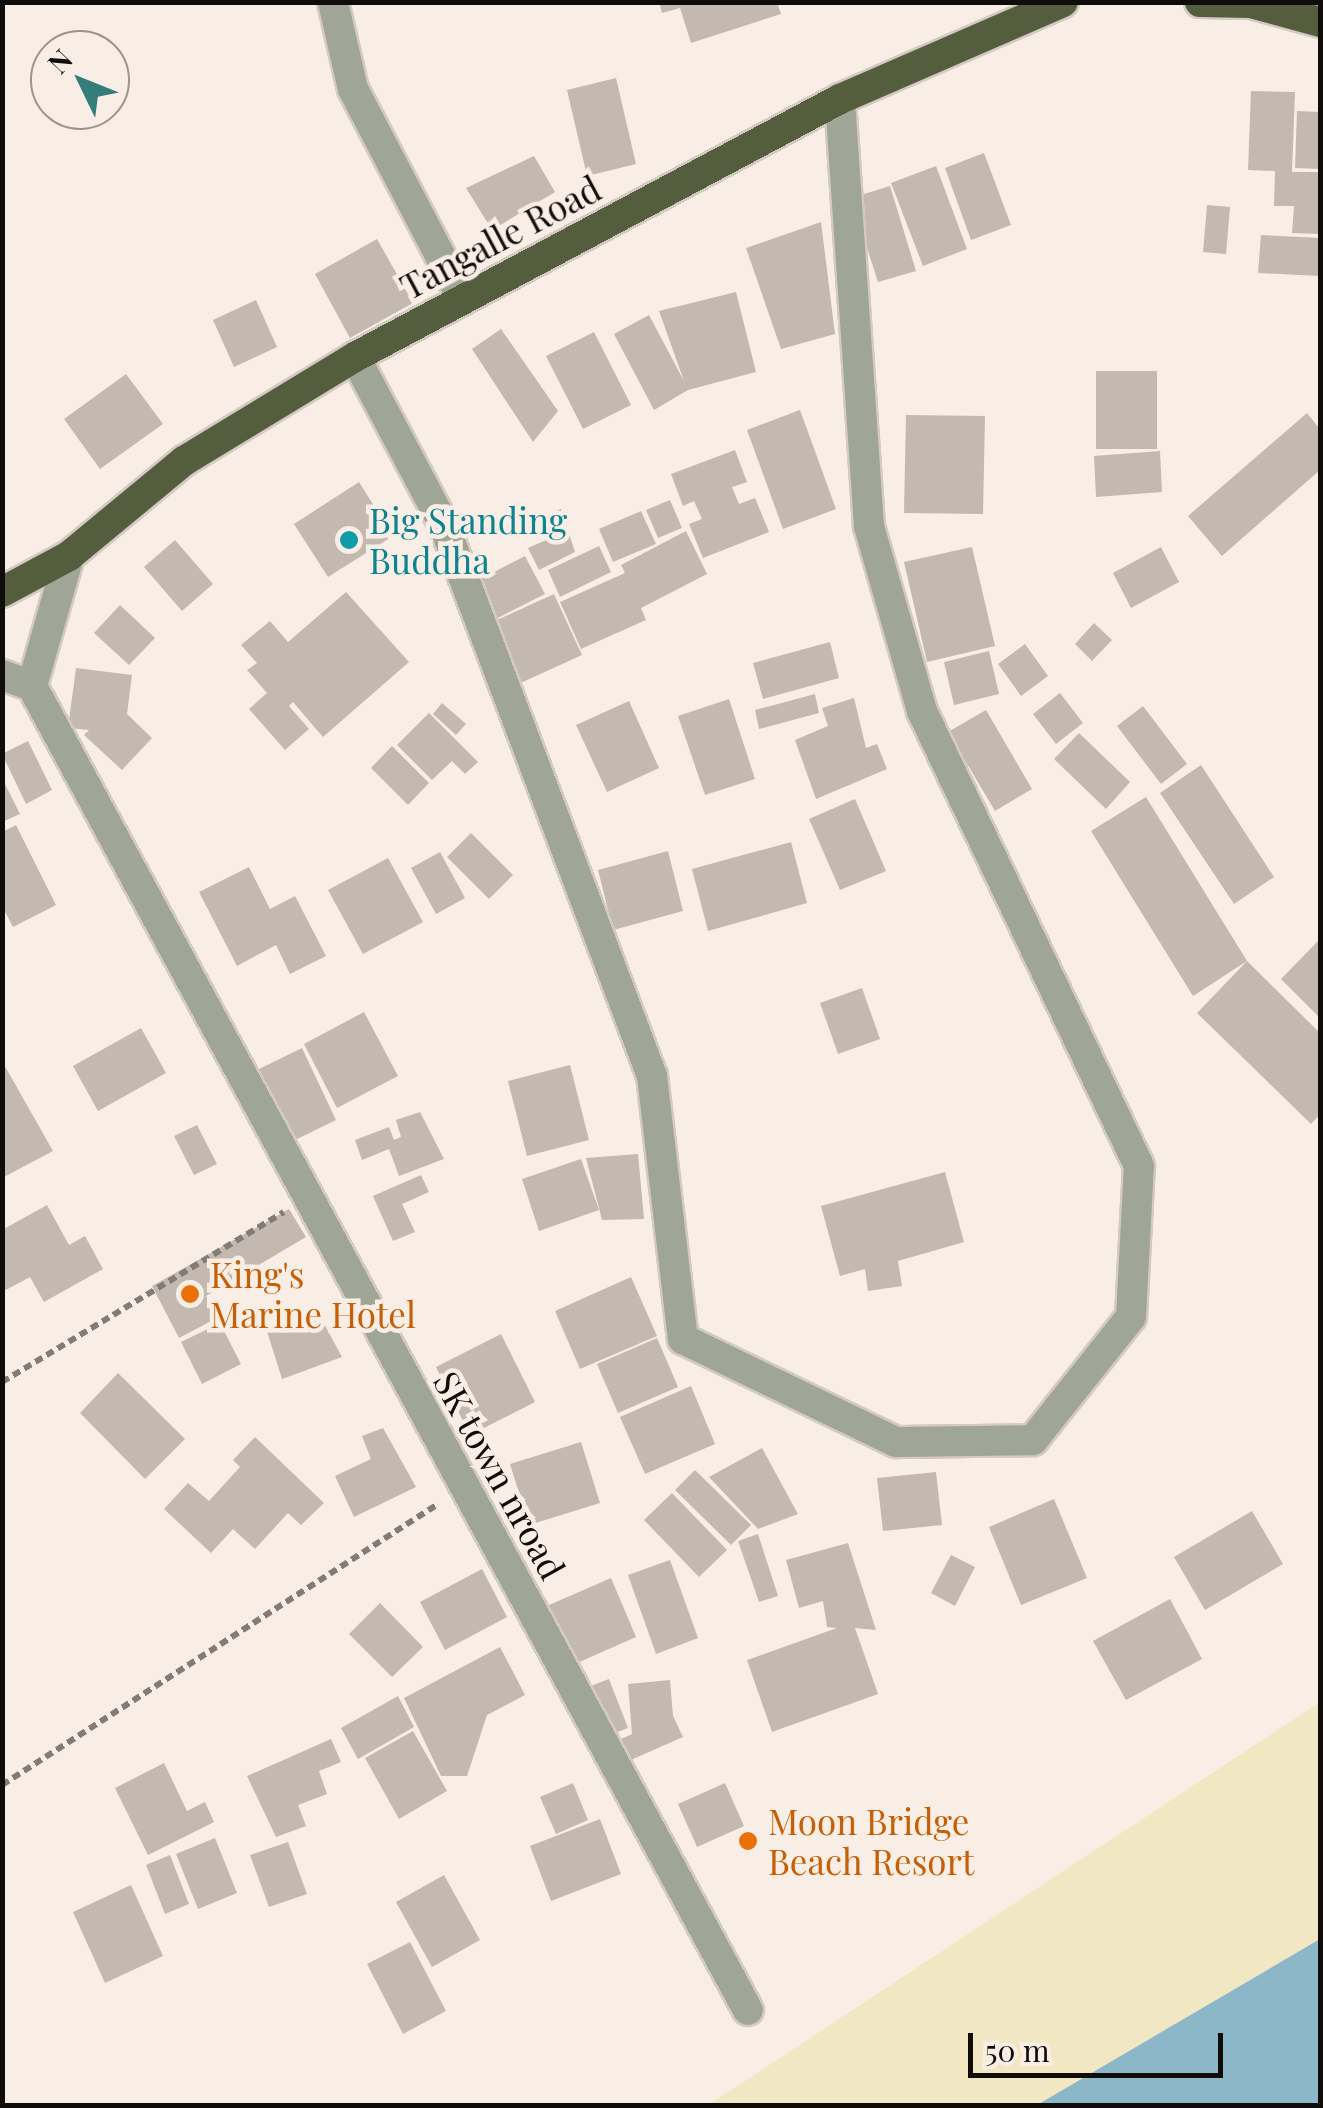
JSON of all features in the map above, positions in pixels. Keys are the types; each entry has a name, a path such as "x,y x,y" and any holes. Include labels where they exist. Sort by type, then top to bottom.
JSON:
{"highway":[{"name":"Tangalle Road","path":"2,592 69,556 184,461 356,356 840,99 1064,2"},
{"path":"1200,2 1251,3 1320,22"}],"street":[{"path":"333,2 353,89 463,298"},
{"path":"356,356 443,523 652,1076 683,1339 896,1442 1033,1440 1131,1317 1139,1166 922,711 869,526 840,99"},
{"path":"2,674 32,686 69,556"},
{"name":"SK town nroad","path":"32,686 748,2010"}],"path":[{"path":"2,1382 305,1196"},
{"path":"2,1785 464,1487"}],"sand":[{"path":"1320,1702 1320,1939 1037,2105 707,2106"}],"water":[{"path":"1320,1939 1320,2105 1037,2105"}],"building":[{"path":"659,2 777,2 781,14 691,43 680,8 662,13"},
{"path":"616,78 636,164 587,176 567,90"},
{"path":"1251,91 1295,92 1292,172 1320,172 1320,234 1292,233 1294,206 1274,206 1275,171 1248,170"},
{"path":"1297,111 1320,112 1320,169 1295,168"},
{"path":"984,153 1011,225 971,240 945,168"},
{"path":"534,156 555,192 492,230 466,188"},
{"path":"936,166 967,249 923,266 891,183"},
{"path":"890,186 916,271 878,282 851,198"},
{"path":"1207,205 1230,207 1226,254 1203,252"},
{"path":"821,222 835,334 781,349 746,248"},
{"path":"1261,235 1320,238 1320,276 1258,273"},
{"path":"377,239 413,303 350,338 315,274"},
{"path":"736,292 756,372 688,390 654,410 614,334 649,315 684,381 659,311"},
{"path":"256,300 277,347 234,367 213,320"},
{"path":"501,329 558,411 533,442 472,349"},
{"path":"594,332 631,405 583,429 546,356"},
{"path":"1096,371 1157,371 1157,449 1096,449"},
{"path":"126,374 163,424 100,469 64,419"},
{"path":"800,410 836,509 783,529 747,430"},
{"path":"1307,413 1320,429 1320,470 1222,556 1188,516"},
{"path":"906,415 985,416 983,514 904,513"},
{"path":"735,450 747,482 732,487 739,504 755,498 769,532 703,558 689,524 702,519 694,501 683,506 671,474"},
{"path":"1160,451 1162,492 1096,497 1094,456"},
{"path":"359,482 393,536 328,577 294,524"},
{"path":"670,500 682,528 658,538 646,510"},
{"path":"561,509 575,552 539,570 528,548 553,537 544,517"},
{"path":"641,511 656,544 613,562 599,529"},
{"path":"686,531 707,574 641,608 646,620 581,649 560,602 625,573 621,565"},
{"path":"175,540 213,584 182,611 144,567"},
{"path":"599,546 611,572 560,597 548,570"},
{"path":"972,547 995,646 927,662 904,562"},
{"path":"1161,547 1179,582 1131,608 1113,573"},
{"path":"525,556 545,594 494,620 475,582"},
{"path":"346,592 409,662 323,737 293,702 289,706 309,729 285,750 249,709 267,693 247,670 257,663 241,645 270,621 288,642"},
{"path":"554,594 582,655 514,686 486,625"},
{"path":"120,605 155,638 129,665 94,633"},
{"path":"1094,623 1112,640 1092,661 1075,644"},
{"path":"830,642 839,678 763,699 753,663"},
{"path":"1025,644 1048,676 1021,696 998,664"},
{"path":"989,651 999,694 954,705 944,662"},
{"path":"76,668 132,675 127,714 152,738 122,770 84,735 89,730 68,728"},
{"path":"1060,693 1083,723 1056,744 1033,714"},
{"path":"815,694 819,713 759,729 755,710"},
{"path":"854,698 866,748 877,744 887,769 816,799 795,740 828,726 822,708"},
{"path":"729,699 755,779 705,795 678,716"},
{"path":"629,701 659,768 607,792 576,725"},
{"path":"442,703 466,724 456,735 433,714"},
{"path":"1143,706 1187,764 1161,784 1117,726"},
{"path":"986,710 1032,789 995,811 948,732"},
{"path":"429,713 478,762 465,774 452,761 432,780 397,745"},
{"path":"1079,733 1130,782 1106,809 1054,759"},
{"path":"28,741 52,790 26,804 2,754"},
{"path":"392,746 429,783 408,805 371,768"},
{"path":"1201,765 1274,877 1234,904 1160,793"},
{"path":"2,778 20,814 2,822"},
{"path":"1146,797 1247,961 1193,996 1091,831"},
{"path":"855,799 886,871 840,890 809,819"},
{"path":"16,825 56,905 13,927 2,906 2,832"},
{"path":"471,833 513,875 489,899 447,857"},
{"path":"791,842 807,903 708,931 692,869"},
{"path":"668,851 683,911 613,930 598,870"},
{"path":"440,852 465,898 436,914 411,868"},
{"path":"388,858 423,922 363,954 328,890"},
{"path":"249,867 270,909 295,896 326,956 290,974 276,945 237,966 199,892"},
{"path":"1320,939 1320,1018 1281,979"},
{"path":"1247,961 1320,1033 1320,1114 1311,1124 1197,1013"},
{"path":"862,988 880,1039 838,1054 820,1003"},
{"path":"364,1012 398,1076 337,1108 304,1044"},
{"path":"141,1028 166,1073 98,1111 73,1066"},
{"path":"302,1048 336,1120 289,1143 255,1071"},
{"path":"2,1061 53,1151 2,1178"},
{"path":"570,1065 589,1140 527,1156 508,1081"},
{"path":"420,1112 444,1159 399,1176 389,1149 362,1160 355,1140 389,1127 394,1140 401,1137 396,1120"},
{"path":"197,1125 217,1164 194,1175 174,1136"},
{"path":"638,1154 644,1219 602,1220 586,1158"},
{"path":"581,1159 599,1210 539,1231 522,1179"},
{"path":"945,1172 964,1242 898,1261 902,1286 868,1291 865,1269 840,1276 821,1206"},
{"path":"421,1175 429,1192 402,1204 415,1232 393,1241 373,1196"},
{"path":"47,1205 69,1245 85,1236 103,1269 44,1302 30,1277 2,1292 2,1230"},
{"path":"289,1209 306,1237 206,1296 217,1318 179,1338 152,1286"},
{"path":"631,1277 657,1336 580,1369 555,1311"},
{"path":"314,1305 342,1357 282,1379 266,1328"},
{"path":"220,1323 241,1364 202,1384 181,1342"},
{"path":"501,1334 535,1402 470,1435 436,1367"},
{"path":"657,1338 678,1387 618,1413 597,1364"},
{"path":"118,1373 185,1439 145,1479 80,1413"},
{"path":"691,1386 715,1444 645,1474 620,1417"},
{"path":"383,1428 416,1487 354,1517 335,1476 371,1459 362,1436"},
{"path":"255,1437 324,1503 301,1525 288,1513 255,1549 233,1529 211,1553 164,1509 188,1483 209,1501 240,1467 233,1460"},
{"path":"581,1442 600,1503 529,1525 510,1464"},
{"path":"762,1448 798,1514 758,1529 709,1477"},
{"path":"695,1470 751,1525 731,1545 675,1490"},
{"path":"936,1472 942,1525 883,1531 877,1478"},
{"path":"672,1493 727,1550 699,1577 644,1520"},
{"path":"1054,1499 1087,1578 1021,1605 989,1527"},
{"path":"1252,1511 1283,1564 1205,1610 1174,1557"},
{"path":"758,1534 778,1596 759,1602 738,1541"},
{"path":"848,1543 876,1630 855,1628 878,1694 772,1732 747,1660 837,1628 827,1627 823,1601 799,1608 786,1560"},
{"path":"951,1555 975,1567 955,1606 931,1593"},
{"path":"670,1560 698,1638 656,1654 628,1575"},
{"path":"482,1569 507,1617 445,1650 420,1602"},
{"path":"611,1578 636,1637 566,1668 540,1609"},
{"path":"1170,1599 1202,1659 1126,1700 1093,1641"},
{"path":"380,1603 423,1647 392,1677 349,1634"},
{"path":"500,1647 525,1695 487,1715 467,1776 441,1776 404,1698"},
{"path":"609,1679 628,1728 602,1738 583,1689"},
{"path":"670,1680 673,1716 683,1737 617,1766 608,1745 632,1734 628,1684"},
{"path":"398,1696 414,1727 358,1759 341,1728"},
{"path":"413,1731 447,1791 399,1819 365,1758"},
{"path":"331,1739 341,1762 319,1771 327,1794 298,1805 306,1826 276,1837 247,1776"},
{"path":"164,1763 187,1811 205,1802 214,1822 148,1855 115,1788"},
{"path":"573,1783 588,1820 556,1834 540,1797"},
{"path":"725,1783 744,1826 697,1847 678,1804"},
{"path":"600,1819 621,1874 551,1901 530,1846"},
{"path":"215,1838 237,1893 198,1909 176,1854"},
{"path":"288,1842 307,1894 269,1907 250,1855"},
{"path":"170,1855 189,1904 165,1914 146,1865"},
{"path":"444,1875 480,1940 432,1967 396,1902"},
{"path":"131,1885 163,1956 105,1983 73,1912"},
{"path":"410,1942 446,2011 403,2034 367,1964"}],"place":[{"name":"Big Standing Buddha","path":"349,540"},
{"name":"King's Marine Hotel","path":"190,1294"},
{"name":"Moon Bridge Beach Resort","path":"748,1841"}]}
